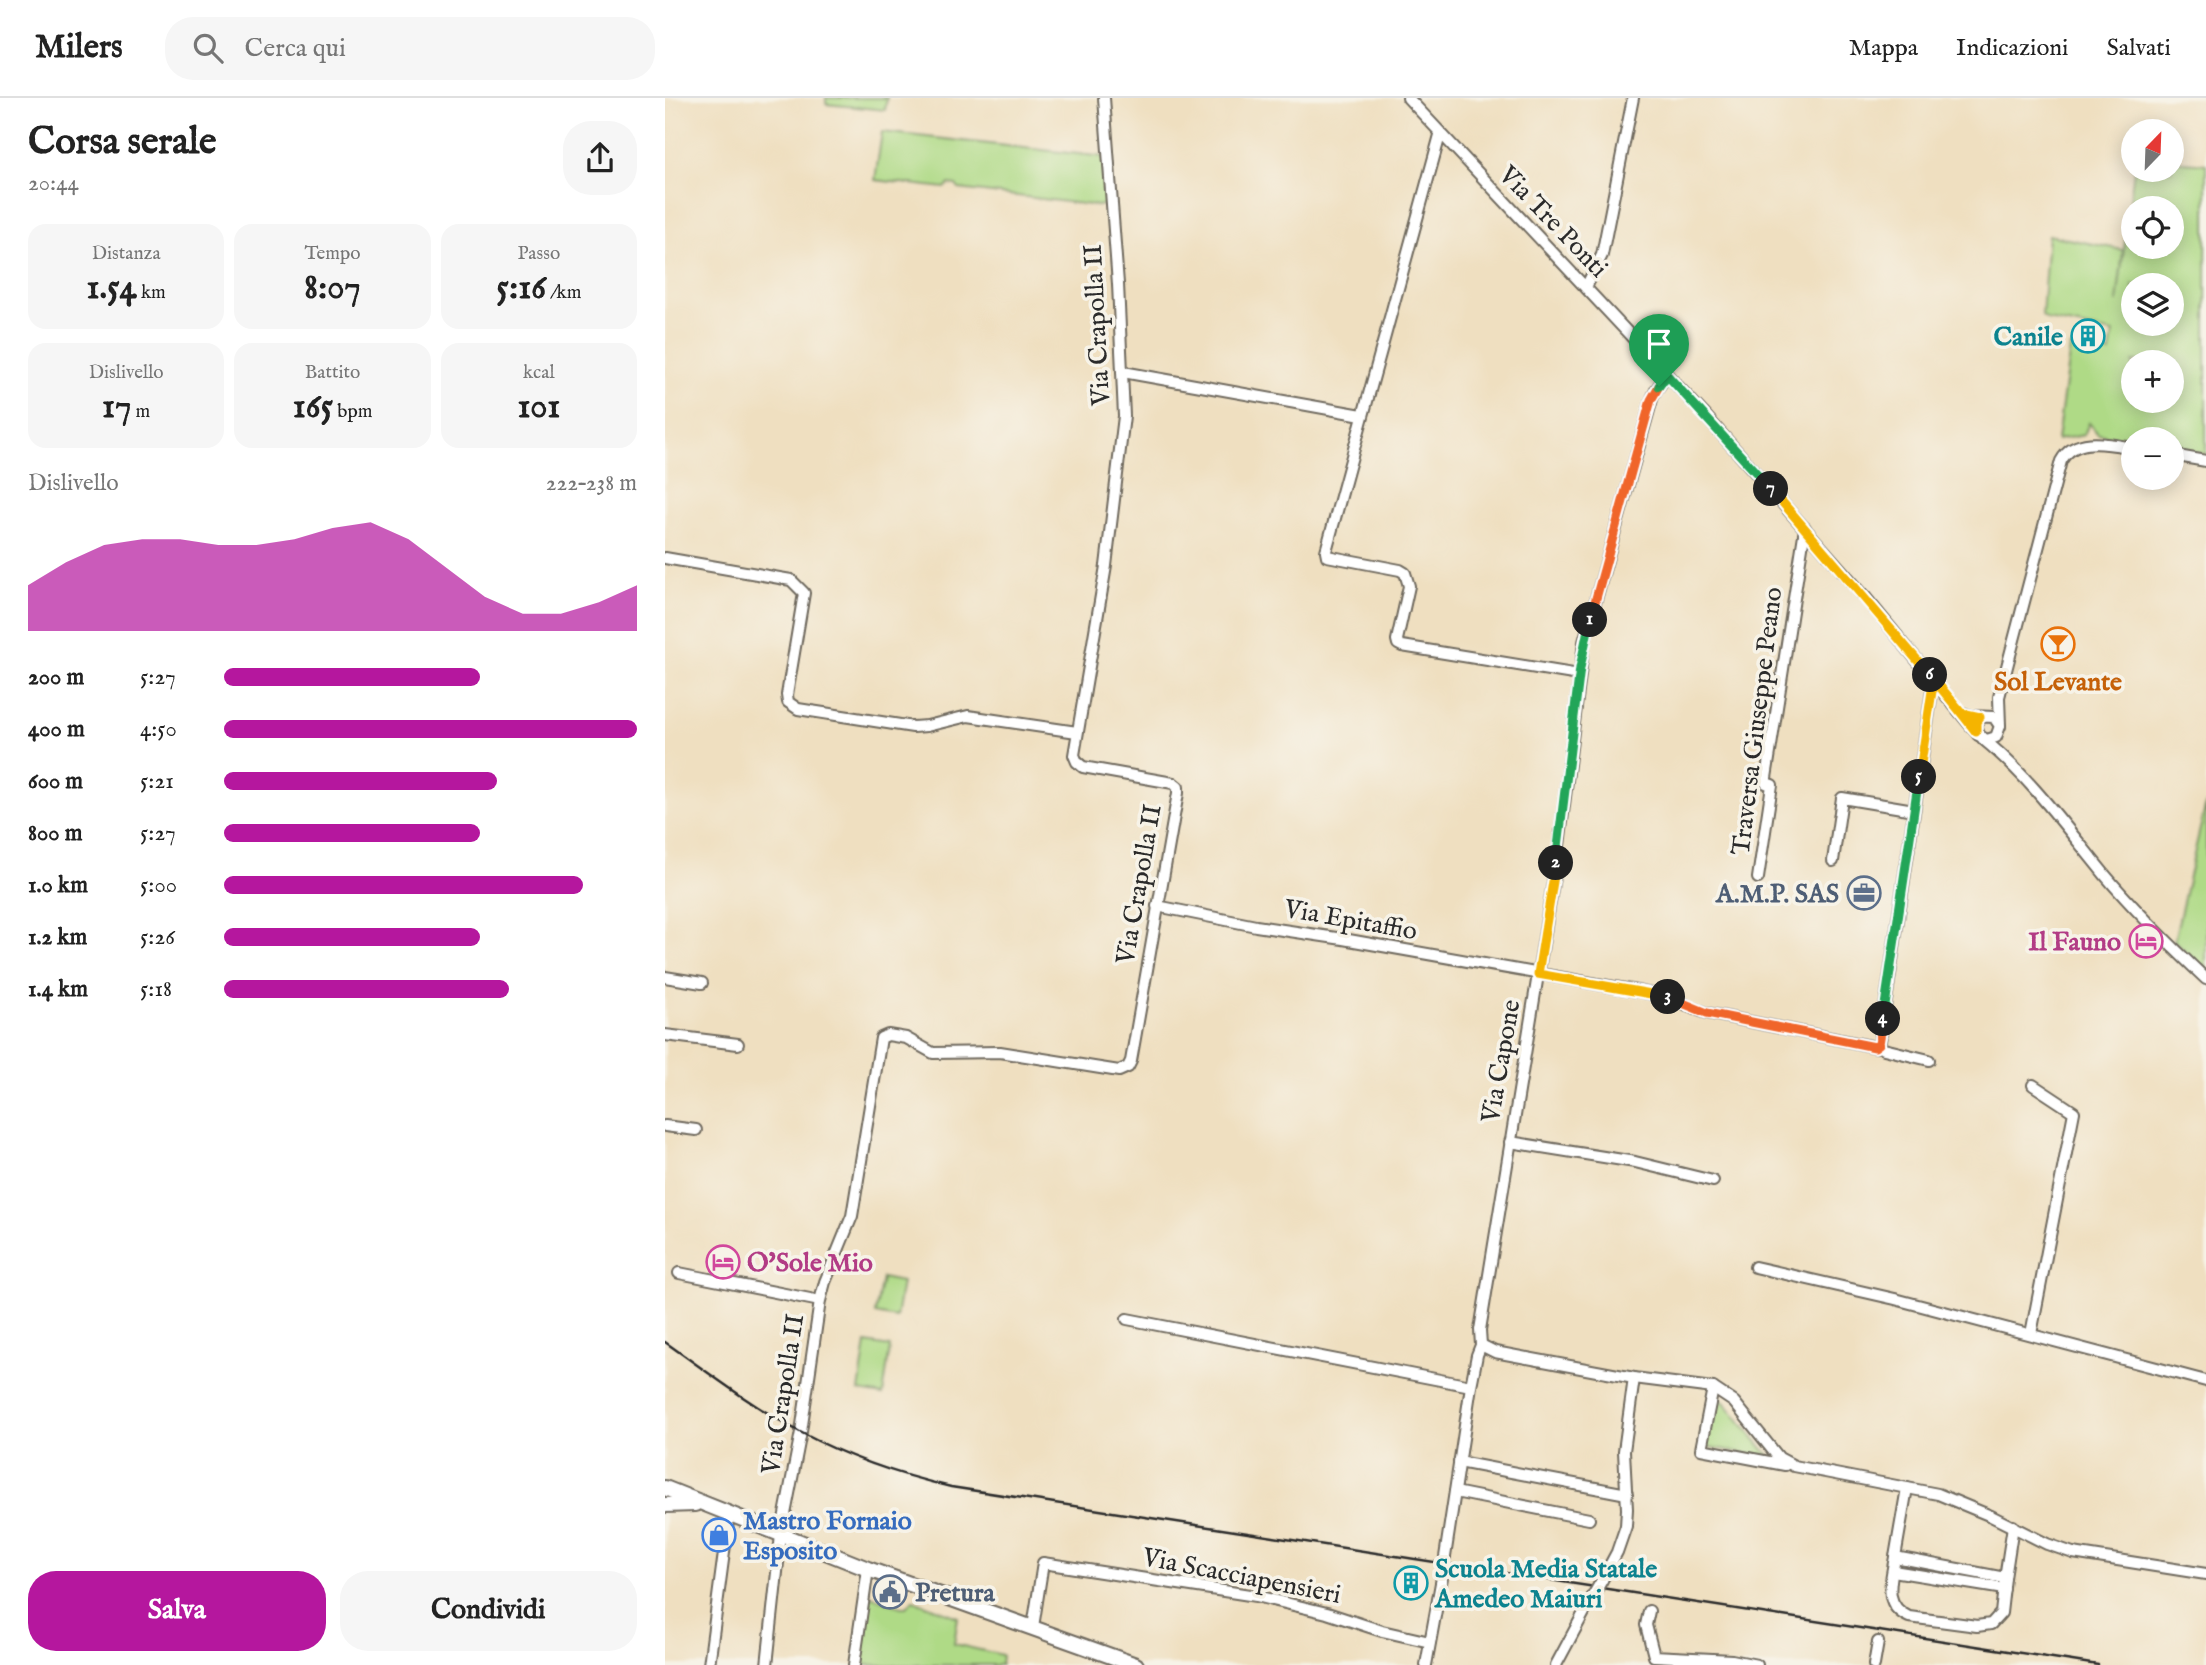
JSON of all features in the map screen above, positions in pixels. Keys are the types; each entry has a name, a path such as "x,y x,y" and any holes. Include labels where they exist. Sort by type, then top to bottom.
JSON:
{"main road":[{"path":"665,1488 699,1504 867,1569 1136,1665"},
{"path":"665,1505 699,1504"}],"street":[{"name":"Via Crapolla II","path":"767,1665 781,1535 801,1432 820,1301 852,1216 881,1038 888,1035 906,1038 933,1053 1000,1052 1124,1070 1131,1061 1178,787 1173,783 1083,767 1074,755 1106,566 1124,416 1104,98"},
{"name":"Via Tre Ponti","path":"1408,98 1586,287 1805,528 1980,736 2001,753 2120,893 2206,979"},
{"path":"1586,287 1602,255 1633,98"},
{"path":"1440,135 1362,415 1326,551 1327,556 1405,572 1409,586 1398,644 1402,646 1579,676"},
{"path":"1123,372 1362,415"},
{"name":"Via Capone","path":"1445,1557 1471,1386 1481,1345 1480,1330 1566,793 1579,676 1590,620 1653,394 1667,375"},
{"path":"2001,753 1998,744 1999,697 2058,470 2065,454 2079,445 2089,443 2121,447"},
{"path":"2184,457 2206,461"},
{"name":"Traversa Giuseppe Peano","path":"1758,878 1772,785 1766,783 1766,778 1805,528"},
{"path":"665,558 791,580 800,586 804,593 787,695 791,705 798,709 913,727 975,716 1077,732"},
{"path":"1878,1045 1932,691 1937,683"},
{"path":"1999,697 1976,722 1980,736 1993,738 1999,730"},
{"path":"1962,713 1994,717 1999,730"},
{"path":"1833,861 1842,798 1914,810"},
{"name":"Via Epitaffio","path":"1157,906 1256,926 1672,998 1707,1013 1875,1047 1878,1045 1884,1049 1929,1060"},
{"path":"665,977 702,983"},
{"path":"665,1035 739,1044"},
{"path":"2031,1334 2074,1112 2033,1085"},
{"path":"665,1126 696,1130"},
{"path":"1510,1142 1635,1162 1713,1181"},
{"path":"1755,1267 2031,1334 2206,1381"},
{"name":"Via Crapolla II","path":"679,1273 820,1301"},
{"path":"1127,1320 1471,1386"},
{"path":"1481,1345 1495,1352 1634,1378 1713,1388 1734,1402 1779,1458 1794,1466"},
{"path":"1556,1665 1624,1535 1627,1494 1624,1451 1634,1378"},
{"path":"1713,1388 1701,1449 1948,1498 2047,1544 2073,1553 2206,1574"},
{"path":"1459,1462 1627,1494"},
{"path":"1907,1488 1889,1592 1895,1608 1909,1617 1985,1626 1991,1624 2001,1613 2013,1526"},
{"path":"1455,1492 1589,1519"},
{"path":"709,1665 729,1515"},
{"path":"1895,1558 2004,1583"},
{"name":"Via Scacciapensieri","path":"1033,1627 1043,1563 1256,1596 1430,1642"},
{"path":"855,1665 867,1569"},
{"path":"1893,1571 2004,1583"},
{"path":"1426,1665 1443,1572"},
{"path":"1649,1611 1646,1625 1654,1657 1732,1660 1758,1665"},
{"path":"1874,1665 1878,1642"}],"green space":[{"path":"826,98 887,98 885,110 826,104"},
{"path":"882,132 1105,157 1108,203 1099,206 959,189 956,185 949,184 945,188 875,180"},
{"path":"2184,162 2206,164 2206,454 2184,450 2184,427 2121,427 2121,439 2098,434 2089,423 2084,435 2057,440 2070,347 2110,353 2113,333 2048,320 2042,316 2048,235 2121,250 2117,303 2123,259 2184,259 2184,196 2131,196 2132,182 2184,182"},
{"path":"2206,803 2206,970 2174,941"},
{"path":"882,1278 902,1282 896,1318 875,1314"},
{"path":"866,1343 890,1347 883,1395 859,1391"},
{"path":"1714,1395 1724,1402 1771,1458 1704,1446"},
{"path":"871,1596 901,1607 907,1607 913,1600 958,1617 954,1644 1002,1655 1001,1665 858,1665 864,1601 869,1603"}],"railway":[{"path":"665,1342 748,1400 800,1432 874,1464 951,1487 2098,1665"}],"place":[{"name":"Canile","path":"2088,336"},
{"name":"Sol Levante","path":"2058,644"},
{"name":"A.M.P. SAS","path":"1864,893"},
{"name":"Il Fauno","path":"2146,941"},
{"name":"O'Sole Mio","path":"723,1262"},
{"name":"Mastro Fornaio Esposito","path":"719,1535"},
{"name":"Scuola Media Statale Amedeo Maiuri","path":"1411,1583"},
{"name":"Pretura","path":"890,1592"}],"route":[{"path":"1659,386 1651,400 1584,642 1559,846 1538,974 1677,999 1687,1006 1707,1013 1875,1047 1879,1044 1932,691 1937,683 1962,713 1980,717 1976,722 1976,732 1962,713 1937,683 1866,598 1703,413 1667,375 1659,386"}]}
